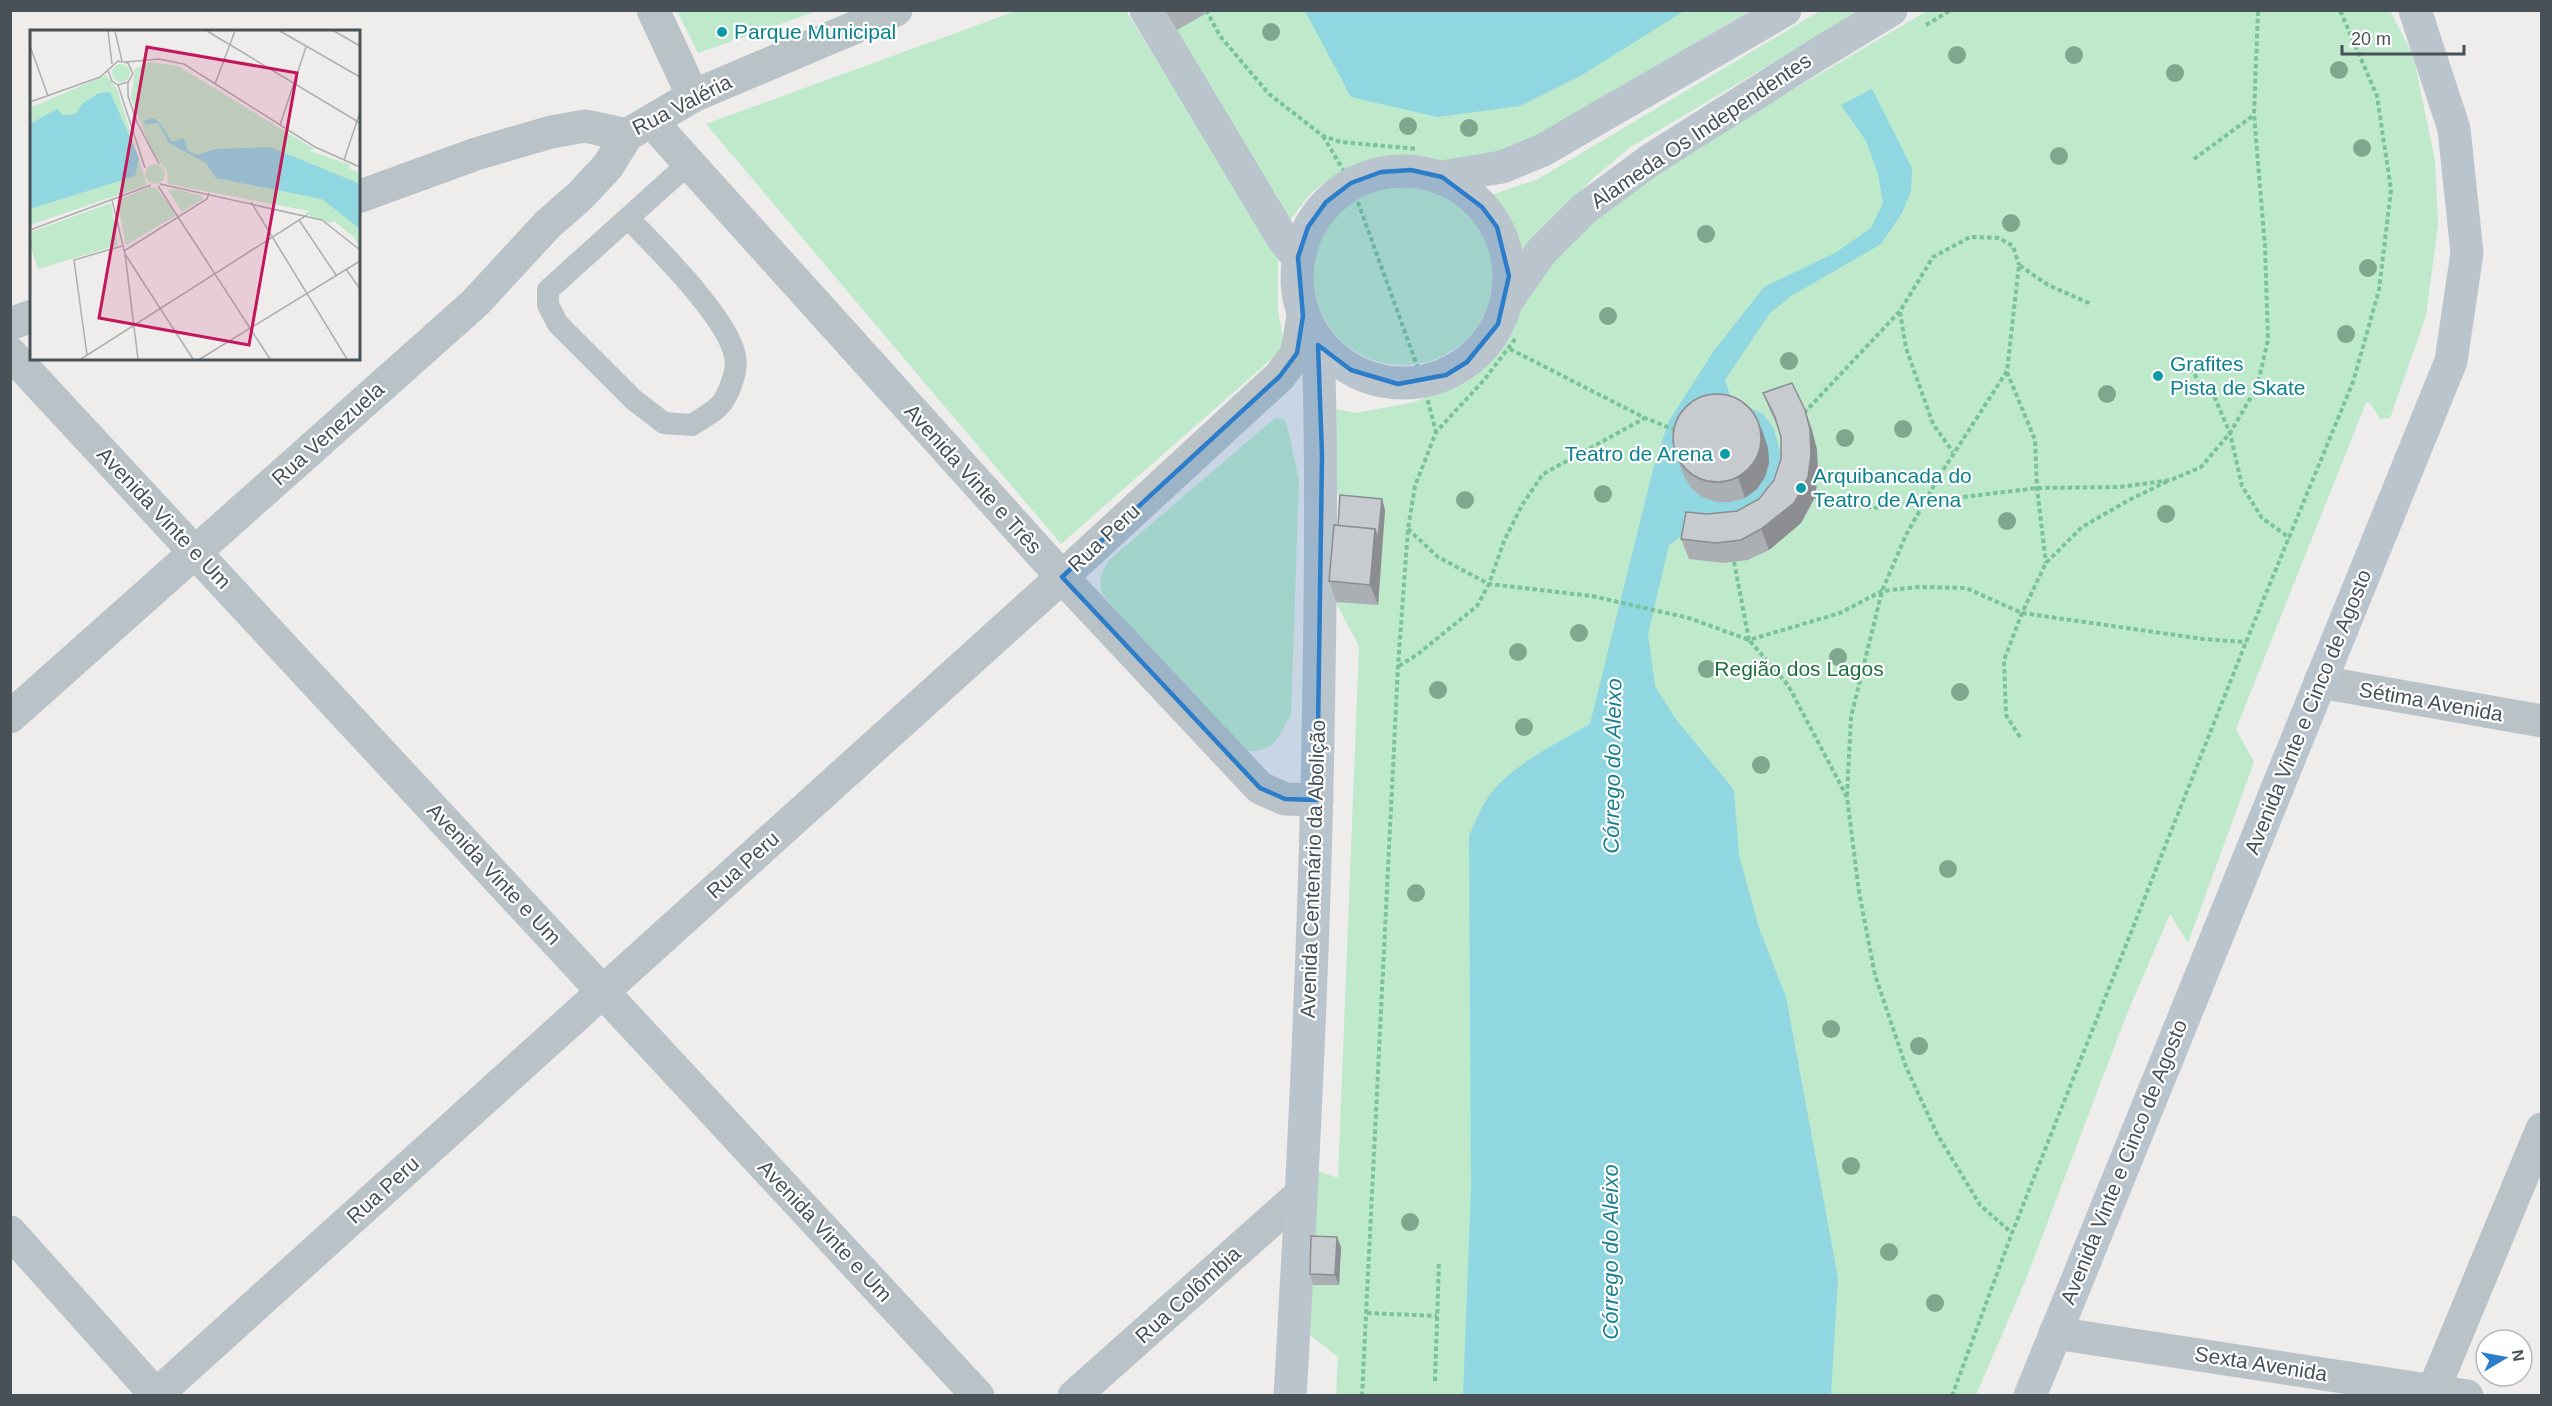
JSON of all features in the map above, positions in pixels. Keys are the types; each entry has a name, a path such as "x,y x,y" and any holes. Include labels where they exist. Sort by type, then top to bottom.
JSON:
{"street":[{"path":"653,10 693,96"},
{"name":"Rua Valéria","path":"360,196 476,154 550,132 585,126 639,128 693,96 896,10"},
{"path":"1146,10 1283,239 1298,257"},
{"path":"1442,177 1502,167 1543,150 1785,10"},
{"name":"Alameda Os Independentes","path":"1507,301 1541,252 1584,209 1649,161 1890,10"},
{"name":"Avenida Vinte e Cinco de Agosto","path":"2030,1395 2451,361 2467,254 2454,129 2415,10"},
{"name":"Avenida Vinte e Três","path":"639,128 688,163 1062,577 1260,788 1285,800 1317,800"},
{"name":"Rua Venezuela","path":"10,717 475,303 548,224 580,196 639,128"},
{"name":"Avenida Centenário da Abolição","path":"1290,1395 1302,1194 1317,800 1322,455 1311,329 1297,286 1298,257 1308,227 1326,202 1351,183 1381,171 1411,170 1442,177"},
{"path":"1311,329 1339,363 1374,380 1398,384 1423,382 1446,375 1467,362 1485,345 1498,324 1507,301 1509,276 1506,251 1497,227 1473,198 1442,177"},
{"path":"10,324 30,317"},
{"name":"Rua Peru","path":"156,1395 1062,577 1280,376 1311,329"},
{"name":"Avenida Vinte e Um","path":"10,353 978,1395"},
{"name":"Sétima Avenida","path":"2320,682 2541,721"},
{"path":"2432,1393 2541,1129"},
{"name":"Rua Colômbia","path":"1074,1395 1302,1194"},
{"path":"10,1232 156,1395"},
{"name":"Sexta Avenida","path":"2055,1333 2432,1393 2467,1395"}],"lane":[{"path":"629,219 694,289 729,339 736,357 732,384 723,402 692,425 664,423 634,400 558,324 548,306 548,290 629,219 688,163"}],"path":[{"path":"1206,10 1220,36 1269,94 1323,136 1341,142 1428,148"},
{"path":"1921,28 1951,10"},
{"path":"2020,737 2006,715 2004,660 2022,613 2046,563 2082,527 2127,501 2201,466 2230,433 2257,387 2268,340 2265,246 2254,114 2258,10"},
{"path":"1952,1395 2012,1233 2353,382 2379,290 2391,190 2377,96 2340,10"},
{"path":"2194,159 2254,114"},
{"path":"1323,136 1351,183 1423,382 1436,432"},
{"path":"1804,413 1900,311 1934,257 1970,237 1999,238 2013,246 2019,265 2007,371 1953,452 1906,535 1882,591 1851,717 1847,797 1859,892 1875,975 1906,1067 1937,1134 1980,1204 2012,1233"},
{"path":"2019,265 2048,285 2091,304"},
{"path":"1900,311 1906,348 1933,424 1953,452"},
{"path":"1362,1395 1398,666 1408,530 1415,486 1436,432 1510,349 1521,330"},
{"path":"1510,349 1645,418 1686,435"},
{"path":"2189,369 2214,396 2230,433 2242,486 2262,519 2290,538"},
{"path":"2007,371 2035,440 2037,488 2046,563"},
{"path":"1398,666 1418,654 1477,606 1489,584 1522,505 1543,474 1645,418"},
{"path":"1815,497 1873,508 2037,488 2120,487 2171,480"},
{"path":"1408,530 1438,556 1489,584 1592,596 1689,618 1749,640 1788,685 1847,797"},
{"path":"1734,562 1749,640"},
{"path":"1749,640 1840,613 1882,591 1917,587 1966,588 2022,613 2203,639 2247,642"},
{"path":"1435,1381 1439,1262"},
{"path":"1367,1313 1437,1316"}],"highlighted area":[{"path":"1411,170 1442,177 1482,207 1497,227 1509,276 1498,324 1467,362 1446,375 1398,384 1351,370 1318,345 1322,455 1317,800 1285,799 1260,788 1062,577 1280,376 1297,353 1303,316 1298,257 1308,227 1326,202 1351,183 1381,172"}],"green space":[{"name":"Parque Municipal","path":"677,11 817,11 698,53"},
{"path":"1016,11 1126,11 1278,256 1278,311 1285,347 1061,544 706,124"},
{"path":"1162,11 1749,11 1515,149 1453,163 1367,165 1345,172 1326,181 1310,194 1288,223"},
{"path":"1820,11 1860,11 1629,148 1590,181 1524,254 1510,222 1501,208 1488,196 1538,179"},
{"name":"Região dos Lagos","path":"1927,11 2390,11 2413,55 2435,160 2438,224 2426,316 2390,418 2380,419 2370,403 2366,403 2236,729 2254,762 2188,943 2170,914 2126,1016 2026,1279 1976,1395 1336,1395 1338,1357 1310,1335 1316,1170 1338,1178 1359,646 1335,601 1339,507 1330,416 1332,411 1337,409 1355,413 1415,402 1455,383 1482,363 1514,308 1549,259 1655,171"},
{"path":"1403,185 1437,192 1453,200 1466,212 1478,225 1486,241 1493,275 1486,309 1478,325 1466,338 1453,350 1437,358 1403,365 1369,358 1353,350 1340,338 1328,325 1320,309 1313,275 1320,241 1328,225 1340,212 1353,200 1369,192"},
{"path":"1275,418 1284,419 1287,425 1299,480 1291,714 1281,734 1270,746 1256,751 1246,751 1233,749 1103,595 1101,581 1102,573 1109,560"}],"water":[{"path":"1305,11 1684,11 1582,75 1520,106 1437,117 1351,97"},
{"name":"Córrego do Aleixo","path":"1872,89 1912,168 1911,191 1902,213 1881,244 1791,296 1770,313 1725,380 1731,398 1763,414 1774,429 1780,452 1782,480 1773,498 1694,527 1669,545 1648,634 1655,686 1675,718 1734,790 1739,855 1759,928 1786,997 1838,1278 1831,1395 1463,1396 1471,1188 1469,836 1485,802 1505,778 1533,757 1590,724 1654,465 1669,421 1713,352 1764,287 1835,253 1871,228 1883,203 1878,174 1866,141 1841,105","holes":["1762,435 1768,458 1765,477 1752,492 1731,502"]}],"building":[{"path":"1792,383 1805,410 1810,429 1811,455 1808,477 1794,503 1761,529 1741,540 1716,543 1681,539 1686,512 1707,514 1737,511 1759,499 1774,480 1781,459 1781,437 1775,417 1763,393"},
{"name":"Teatro de Arena","path":"1717,394 1742,401 1754,413 1761,438 1754,463 1742,475 1717,482 1692,475 1680,463 1673,438 1680,413 1692,401"},
{"path":"1340,495 1382,499 1378,539 1375,529 1338,526"},
{"path":"1334,525 1375,529 1370,585 1329,581"},
{"path":"1311,1236 1337,1237 1335,1275 1310,1274"}],"place":[{"name":"Parque Municipal","path":"722,32"},
{"name":"Grafites Pista de Skate","path":"2158,376"},
{"name":"Teatro de Arena","path":"1725,454"},
{"name":"Arquibancada do Teatro de Arena","path":"1801,488"}]}
